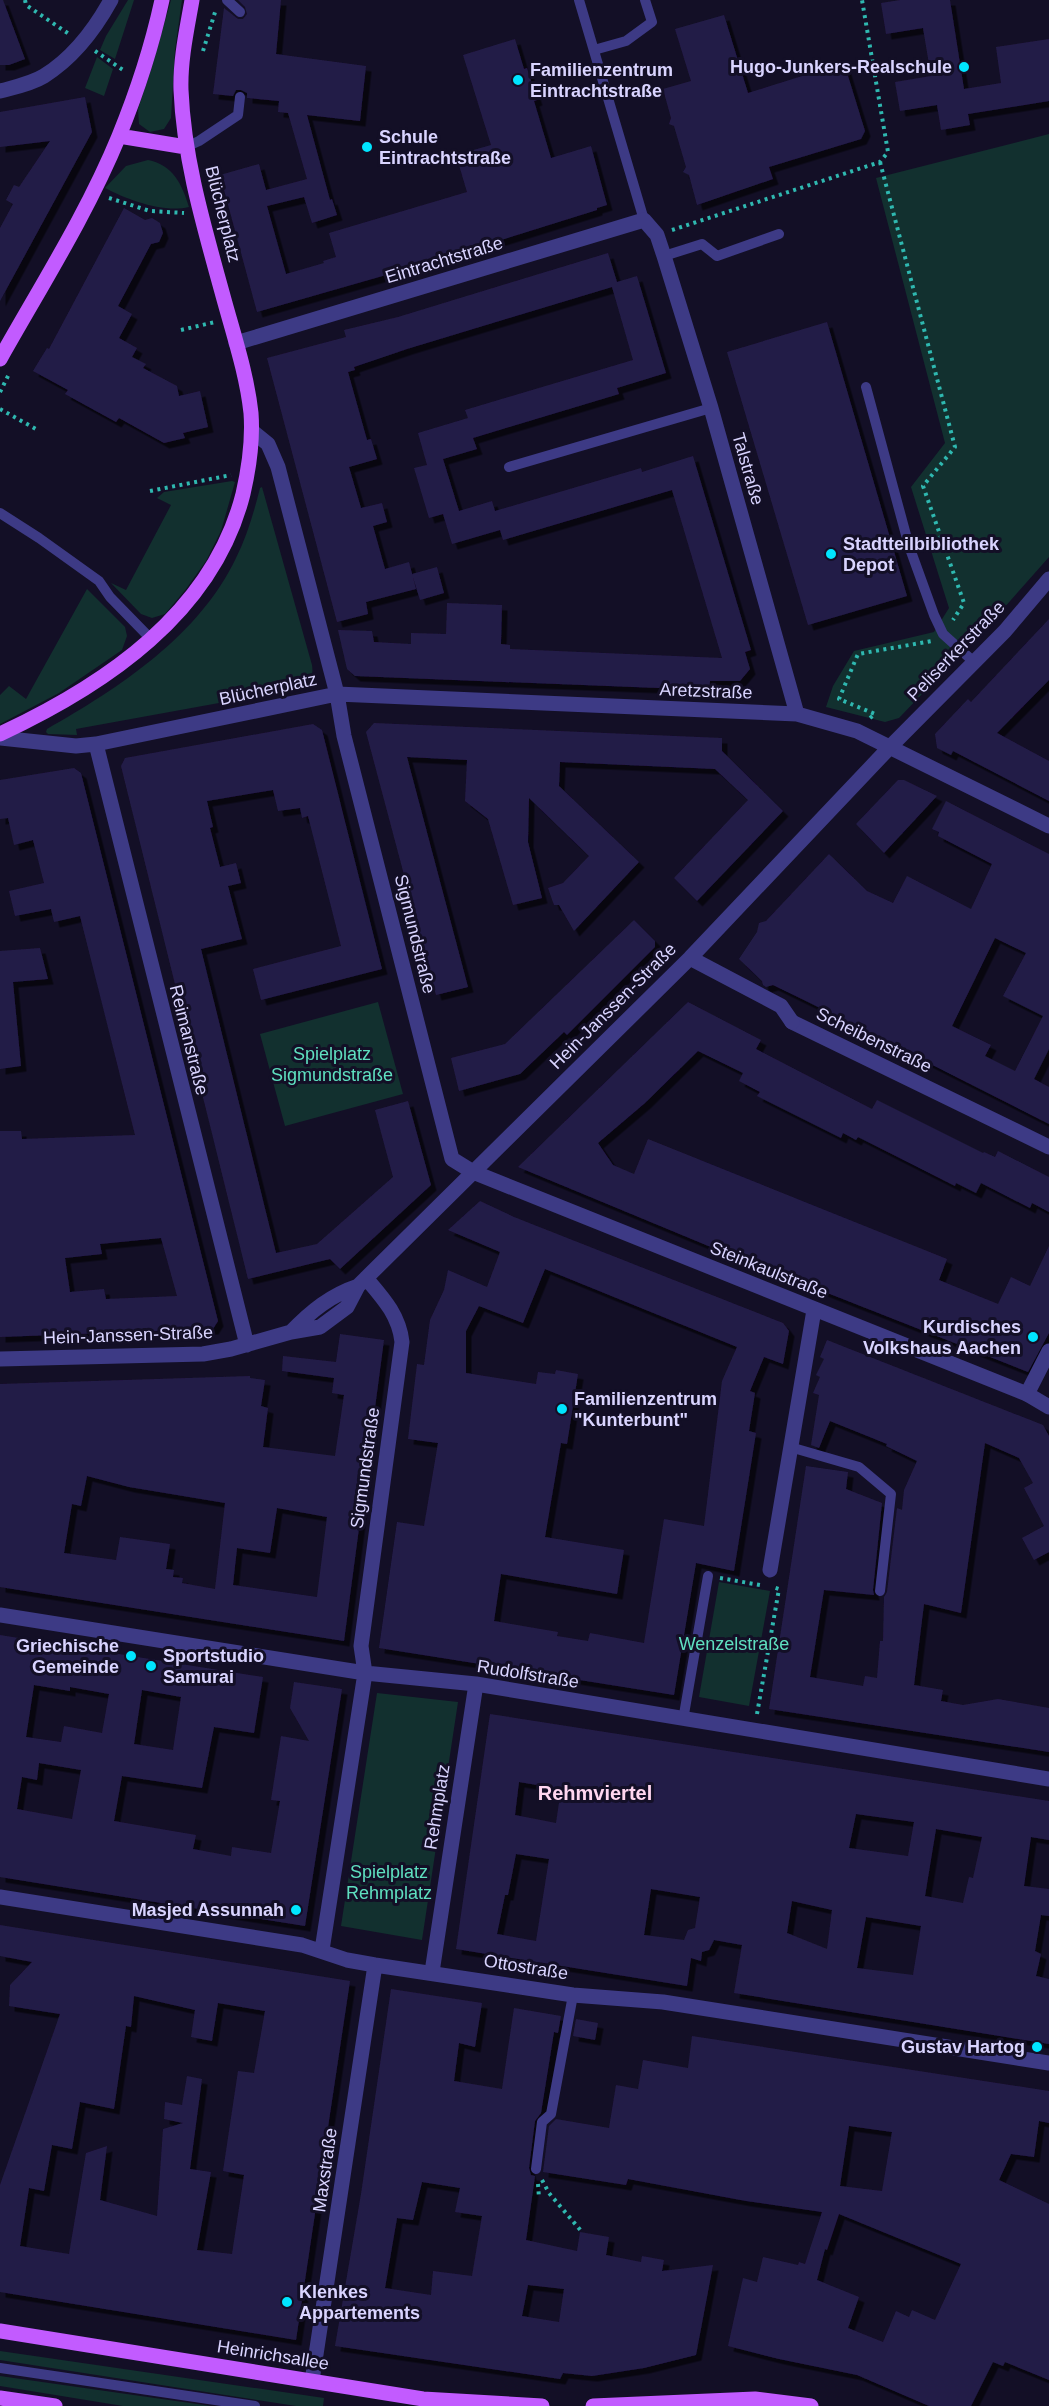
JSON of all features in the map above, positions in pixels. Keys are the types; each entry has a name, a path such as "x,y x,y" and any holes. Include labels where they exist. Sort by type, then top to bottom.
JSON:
{"main road":[{"path":"0,359 93,191 119,136 142,70 162,0"},
{"name":"Blücherplatz","path":"0,736 84,689 151,639 173,619 198,590 227,541 245,487 252,431 248,394 186,147 181,88 192,0"},
{"path":"119,136 186,147"},
{"name":"Heinrichsallee","path":"0,2331 423,2399 542,2406"},
{"path":"0,2398 55,2406"},
{"path":"593,2406 755,2399 811,2406"}],"street":[{"path":"0,91 43,77 68,58 102,17 111,0"},
{"path":"644,220 657,235"},
{"name":"Eintrachtstraße","path":"236,343 644,220"},
{"name":"Talstraße","path":"657,235 711,408 797,714"},
{"name":"Blücherplatz","path":"0,736 76,746 96,744 337,694 278,467 268,444 252,431"},
{"name":"Peliserkerstraße","path":"889,748 1005,631 1049,579"},
{"name":"Aretzstraße","path":"337,694 797,714 857,731 1049,826"},
{"name":"Sigmundstraße","path":"337,694 344,736 452,1159 473,1172"},
{"name":"Reimanstraße","path":"96,744 247,1345"},
{"name":"Hein-Janssen-Straße","path":"0,1359 203,1354 320,1327 347,1307 362,1282 690,958 889,748"},
{"name":"Scheibenstraße","path":"690,958 780,1006 792,1022 1049,1147"},
{"name":"Steinkaulstraße","path":"473,1172 1027,1394 1049,1407"},
{"name":"Sigmundstraße","path":"362,1282 387,1303 400,1325 402,1342 361,1646 365,1672"},
{"path":"770,1570 814,1310"},
{"path":"1027,1394 1049,1351"},
{"name":"Rudolfstraße","path":"0,1615 365,1672 476,1684 1049,1779"},
{"path":"322,1950 365,1672"},
{"name":"Rehmplatz","path":"432,1972 476,1684"},
{"name":"Ottostraße","path":"0,1897 322,1950 347,1960 375,1965 573,1995 663,2002 1049,2063"},
{"name":"Maxstraße","path":"312,2381 375,1965"}],"lane":[{"path":"227,0 240,12"},
{"path":"579,0 644,220"},
{"path":"594,50 626,41 652,22 645,0"},
{"path":"186,147 238,115 240,97"},
{"path":"664,256 702,244 717,256 779,234"},
{"path":"866,387 909,546 943,634 974,662"},
{"path":"508,467 711,408"},
{"path":"0,513 99,581 110,597 151,639"},
{"path":"790,1447 859,1467 891,1494 880,1592"},
{"path":"683,1720 708,1576"},
{"path":"536,2169 542,2122 550,2114 573,1995"},
{"path":"0,2368 255,2406"}],"path":[{"path":"25,0 26,5 127,72"},
{"path":"202,55 218,0"},
{"path":"657,235 880,162 888,152 861,0"},
{"path":"857,731 875,714 839,699 858,654 939,640 964,603 923,486 955,447 880,162"},
{"path":"93,191 150,210 185,213 201,211"},
{"path":"185,213 188,224"},
{"path":"212,311 218,332"},
{"path":"181,330 215,322"},
{"path":"0,409 36,429"},
{"path":"150,491 234,474"},
{"path":"708,1576 779,1589 754,1731"},
{"path":"536,2169 549,2193 582,2232"}],"green space":[{"path":"128,0 134,0 115,59 100,50"},
{"path":"171,0 182,0 175,50 171,118 164,129 150,132 139,124 138,109"},
{"path":"97,57 113,69 104,96 85,88"},
{"path":"1049,134 1049,557 996,617 899,718 885,722 826,707 833,686 854,651 934,632 949,608 911,487 945,443 876,178"},
{"path":"148,160 170,171 180,183 189,207 157,207 124,197 105,188 126,166"},
{"path":"235,482 221,531 206,561 165,614 152,618 141,614 111,583 126,590 171,505 157,498 164,492"},
{"path":"262,487 312,665 311,678 307,684 296,689 76,729 77,735 48,734 47,729 102,696 155,657 201,612 220,586 236,558"},
{"path":"87,589 125,627 127,636 122,650 59,693 0,724 0,695 9,686 26,699"},
{"name":"Spielplatz Sigmundstraße","path":"378,1002 403,1094 285,1126 260,1034"},
{"name":"Wenzelstraße","path":"719,1582 770,1591 749,1706 699,1697"},
{"name":"Spielplatz Rehmplatz","path":"377,1693 458,1702 422,1940 341,1926"},
{"path":"0,2351 324,2398 323,2406 296,2406 0,2360"},
{"path":"0,2376 211,2406 123,2406 0,2386"}],"building":[{"path":"0,0 3,0 25,59 9,65 0,65"},
{"path":"238,0 281,0 276,54 366,66 360,121 307,115 330,200 332,199 337,215 312,223 304,197 267,206 286,274 324,263 323,261 336,257 329,233 467,192 456,155 491,145 463,55 515,39 537,100 534,101 551,158 591,146 607,205 451,256 447,253 385,272 386,275 257,312 220,175 259,164 266,190 307,179 288,113 278,112 279,101 247,98 247,93 241,90 236,90 233,96 213,94 224,8 238,19 243,19 247,14 245,7"},
{"path":"900,0 950,0 964,89 1001,83 996,47 1049,39 1049,101 968,114 970,125 941,130 937,105 900,111 895,82 931,76 923,28 886,34 881,3"},
{"path":"724,15 748,93 844,63 865,131 861,139 769,167 773,179 697,205 689,175 683,172 686,167 674,126 669,124 671,118 663,89 691,81 675,29"},
{"path":"85,97 92,132 0,301 0,228 13,204 6,200 14,185 19,187 50,141 0,147 0,112"},
{"path":"124,208 145,220 152,218 160,223 163,233 159,242 151,244 118,306 132,314 119,338 137,348 132,357 146,364 143,368 177,386 179,396 200,391 208,427 183,433 185,438 164,443 119,418 116,422 65,394 68,390 33,371 47,348 49,349"},
{"path":"608,253 617,282 637,276 666,373 617,388 619,394 473,438 477,449 443,459 459,511 492,501 495,511 641,468 642,472 693,456 751,650 745,652 750,669 740,681 710,681 709,690 355,676 347,669 338,630 372,631 374,642 411,644 411,633 446,634 447,603 502,605 501,644 510,645 510,649 722,658 672,490 503,540 500,530 452,544 443,514 429,518 414,468 427,465 418,433 468,418 465,410 633,360 612,287 407,349 354,367 355,370 348,372 367,440 371,439 377,459 349,467 361,508 382,503 387,522 373,526 385,569 409,562 416,589 366,602 368,614 337,622 267,358 346,337 344,330 398,317"},
{"path":"827,322 907,596 808,625 727,352"},
{"path":"437,567 444,593 420,600 412,574"},
{"path":"1049,619 1049,680 997,733 1049,761 1049,801 953,751 951,755 937,748 935,734 968,699 971,702"},
{"path":"374,723 722,738 722,751 783,811 697,901 674,878 748,800 715,769 560,762 559,786 639,862 574,931 559,905 554,905 548,888 563,883 589,856 529,798 528,842 542,898 513,905 488,819 465,801 467,760 407,757 468,987 436,995 366,732"},
{"path":"313,724 322,730 382,969 261,1000 253,969 341,946 308,816 302,818 300,808 278,811 273,790 207,801 213,827 210,828 220,867 236,863 241,883 228,886 242,939 201,949 276,1253 317,1244 393,1177 375,1110 408,1101 431,1185 340,1269 330,1259 248,1279 121,766 125,758"},
{"path":"74,768 81,773 218,1321 213,1329 0,1337 0,1131 21,1131 22,1139 135,1135 80,916 54,922 51,909 15,916 9,891 44,883 33,840 14,845 8,818 0,819 0,780","holes":["161,1238 177,1296 106,1299 104,1289 70,1292 65,1258 102,1254 100,1244"]},
{"path":"898,780 904,780 937,796 884,853 856,824"},
{"path":"946,801 1049,854 1049,1049 1034,1079 1049,1087 1049,1124 773,985 766,987 739,959 757,932 759,923 766,921 829,854 867,891 893,903 907,876 971,909 992,864 938,836 939,832 932,829","holes":["995,938 1026,953 1003,996 1043,1016 1015,1071 985,1056 991,1045 952,1026"]},
{"path":"634,920 655,941 655,947 567,1035 564,1032 520,1074 459,1091 451,1058 505,1044"},
{"path":"40,948 48,979 13,982 21,1066 0,1069 0,951"},
{"path":"688,1002 761,1040 756,1049 872,1109 877,1100 983,1153 995,1157 998,1151 1049,1177 1049,1212 1032,1203 1030,1208 981,1183 976,1193 956,1183 955,1186 858,1137 856,1140 843,1133 841,1138 757,1096 760,1092 739,1081 743,1073 698,1051 645,1103 598,1143 613,1165 634,1174 648,1139 947,1259 939,1280 998,1304 1011,1277 1030,1286 1049,1246 1049,1333 1028,1372 718,1250 518,1167"},
{"path":"480,1201 514,1217 783,1323 789,1331 783,1364 764,1357 750,1391 755,1393 749,1431 756,1433 734,1571 696,1563 674,1695 379,1648 397,1522 424,1526 438,1443 408,1439 417,1364 424,1365 430,1320 444,1290 448,1270 487,1287 500,1252 448,1230","holes":["545,1269 737,1347 722,1381 704,1526 664,1519 644,1643 590,1633 588,1641 557,1636 558,1632 494,1621 501,1574 617,1594 624,1550 545,1537 561,1443 567,1444 578,1374 556,1370 555,1374 538,1372 536,1384 466,1373 466,1331 479,1306 523,1323"]},
{"path":"340,1334 384,1340 344,1641 0,1587 0,1384 250,1376 250,1378 265,1380 261,1406 268,1408 263,1447 335,1456 344,1395 332,1393 334,1378 282,1371 283,1356 336,1362","holes":["87,1476 129,1487 225,1503 215,1589 182,1583 183,1578 173,1577 174,1570 166,1569 170,1544 120,1537 116,1560 64,1553 72,1504 81,1506","277,1508 327,1517 317,1597 233,1585 237,1548 270,1553"]},
{"path":"827,1340 1043,1425 1049,1436 1049,1552 1034,1560 1022,1538 1044,1526 1024,1488 1033,1483 1019,1458 985,1443 961,1613 924,1604 914,1685 943,1690 941,1701 963,1705 998,1699 1049,1708 1049,1752 769,1709 806,1466 848,1472 846,1489 882,1503 874,1595 824,1590 810,1677 863,1686 865,1676 877,1678 880,1641 883,1641 884,1597 887,1592 897,1508 902,1510 904,1490 917,1461 886,1446 887,1444 830,1421 819,1448 811,1445 819,1395 813,1393 820,1377 816,1375 824,1359 820,1357"},
{"path":"0,1635 263,1677 254,1733 214,1727 202,1788 122,1776 114,1821 196,1835 193,1849 231,1856 232,1847 271,1853 280,1801 271,1800 281,1736 309,1741 290,1708 294,1682 342,1689 305,1926 0,1877","holes":["34,1685 70,1691 70,1687 109,1694 102,1733 64,1726 61,1742 26,1737","142,1690 181,1697 173,1750 134,1744","39,1763 81,1770 72,1819 17,1809 22,1777 37,1780"]},
{"path":"490,1714 1049,1801 1049,1840 1031,1837 1024,1886 1049,1889 1049,1916 1041,1915 1035,1951 1041,1954 1036,1976 1049,1979 1049,2044 734,1993 742,1945 714,1940 709,1950 702,1952 701,1961 691,1958 687,1986 456,1949","holes":["519,1782 561,1789 556,1823 515,1815","856,1814 914,1822 908,1856 849,1848","936,1829 982,1837 973,1878 969,1877 963,1903 925,1896","516,1854 549,1859 536,1941 497,1934 505,1895 508,1895","651,1889 700,1897 695,1928 688,1930 684,1940 644,1935","792,1901 832,1910 827,1949 787,1933","866,1917 921,1926 913,1975 857,1968"]},
{"path":"0,1925 350,1981 296,2340 0,2292 0,2185 60,2014 9,2006 10,1985 32,1962 0,1956","holes":["134,1996 195,2010 191,2037 212,2041 218,2003 265,2011 254,2073 238,2071 223,2171 244,2175 232,2254 197,2250 211,2172 190,2169 202,2079 187,2076 182,2105 165,2102 164,2119 183,2123 163,2129 157,2216 100,2200 107,2146 86,2153 69,2254 20,2246 29,2188 44,2191 52,2145 72,2149 80,2102 114,2109 126,2026 131,2027"]},
{"path":"391,1989 482,2003 475,2047 459,2043 454,2081 502,2089 514,2008 561,2016 558,2033 554,2032 541,2113 535,2121 529,2168 531,2175 535,2176 526,2240 577,2251 580,2232 609,2237 606,2255 641,2262 642,2256 664,2260 662,2271 713,2265 696,2355 644,2368 592,2376 563,2373 560,2379 335,2346 361,2194","holes":["422,2182 460,2188 455,2212 482,2216 472,2276 433,2271 431,2295 385,2288 397,2218 413,2220","528,2285 564,2289 559,2322 522,2316"]},
{"path":"576,2019 598,2023 595,2040 573,2036"},
{"path":"692,2036 1049,2091 1049,2123 1039,2121 1034,2157 1011,2154 999,2180 1049,2204 1049,2380 1005,2362 1003,2366 993,2362 971,2406 929,2406 857,2375 728,2346 743,2278 757,2282 763,2257 798,2265 799,2262 805,2264 822,2212 746,2201 628,2179 626,2185 543,2172 549,2126 556,2119 609,2128 616,2085 638,2089 643,2060 688,2068","holes":["849,2126 892,2132 882,2191 840,2186","839,2214 961,2264 935,2320 912,2310 909,2317 896,2311 883,2342 848,2328 859,2297 817,2280 825,2249 827,2250"]}],"place":[{"name":"Hugo-Junkers-Realschule","path":"964,67"},
{"name":"Familienzentrum Eintrachtstraße","path":"518,80"},
{"name":"Schule Eintrachtstraße","path":"367,147"},
{"name":"Stadtteilbibliothek Depot","path":"831,554"},
{"name":"Kurdisches Volkshaus Aachen","path":"1033,1337"},
{"name":"Familienzentrum \"Kunterbunt\"","path":"562,1409"},
{"name":"Griechische Gemeinde","path":"131,1656"},
{"name":"Sportstudio Samurai","path":"151,1666"},
{"name":"Masjed Assunnah","path":"296,1910"},
{"name":"Gustav Hartog","path":"1037,2047"},
{"name":"Klenkes Appartements","path":"287,2302"}],"district":[{"name":"Rehmviertel","path":"595,1793"}]}
